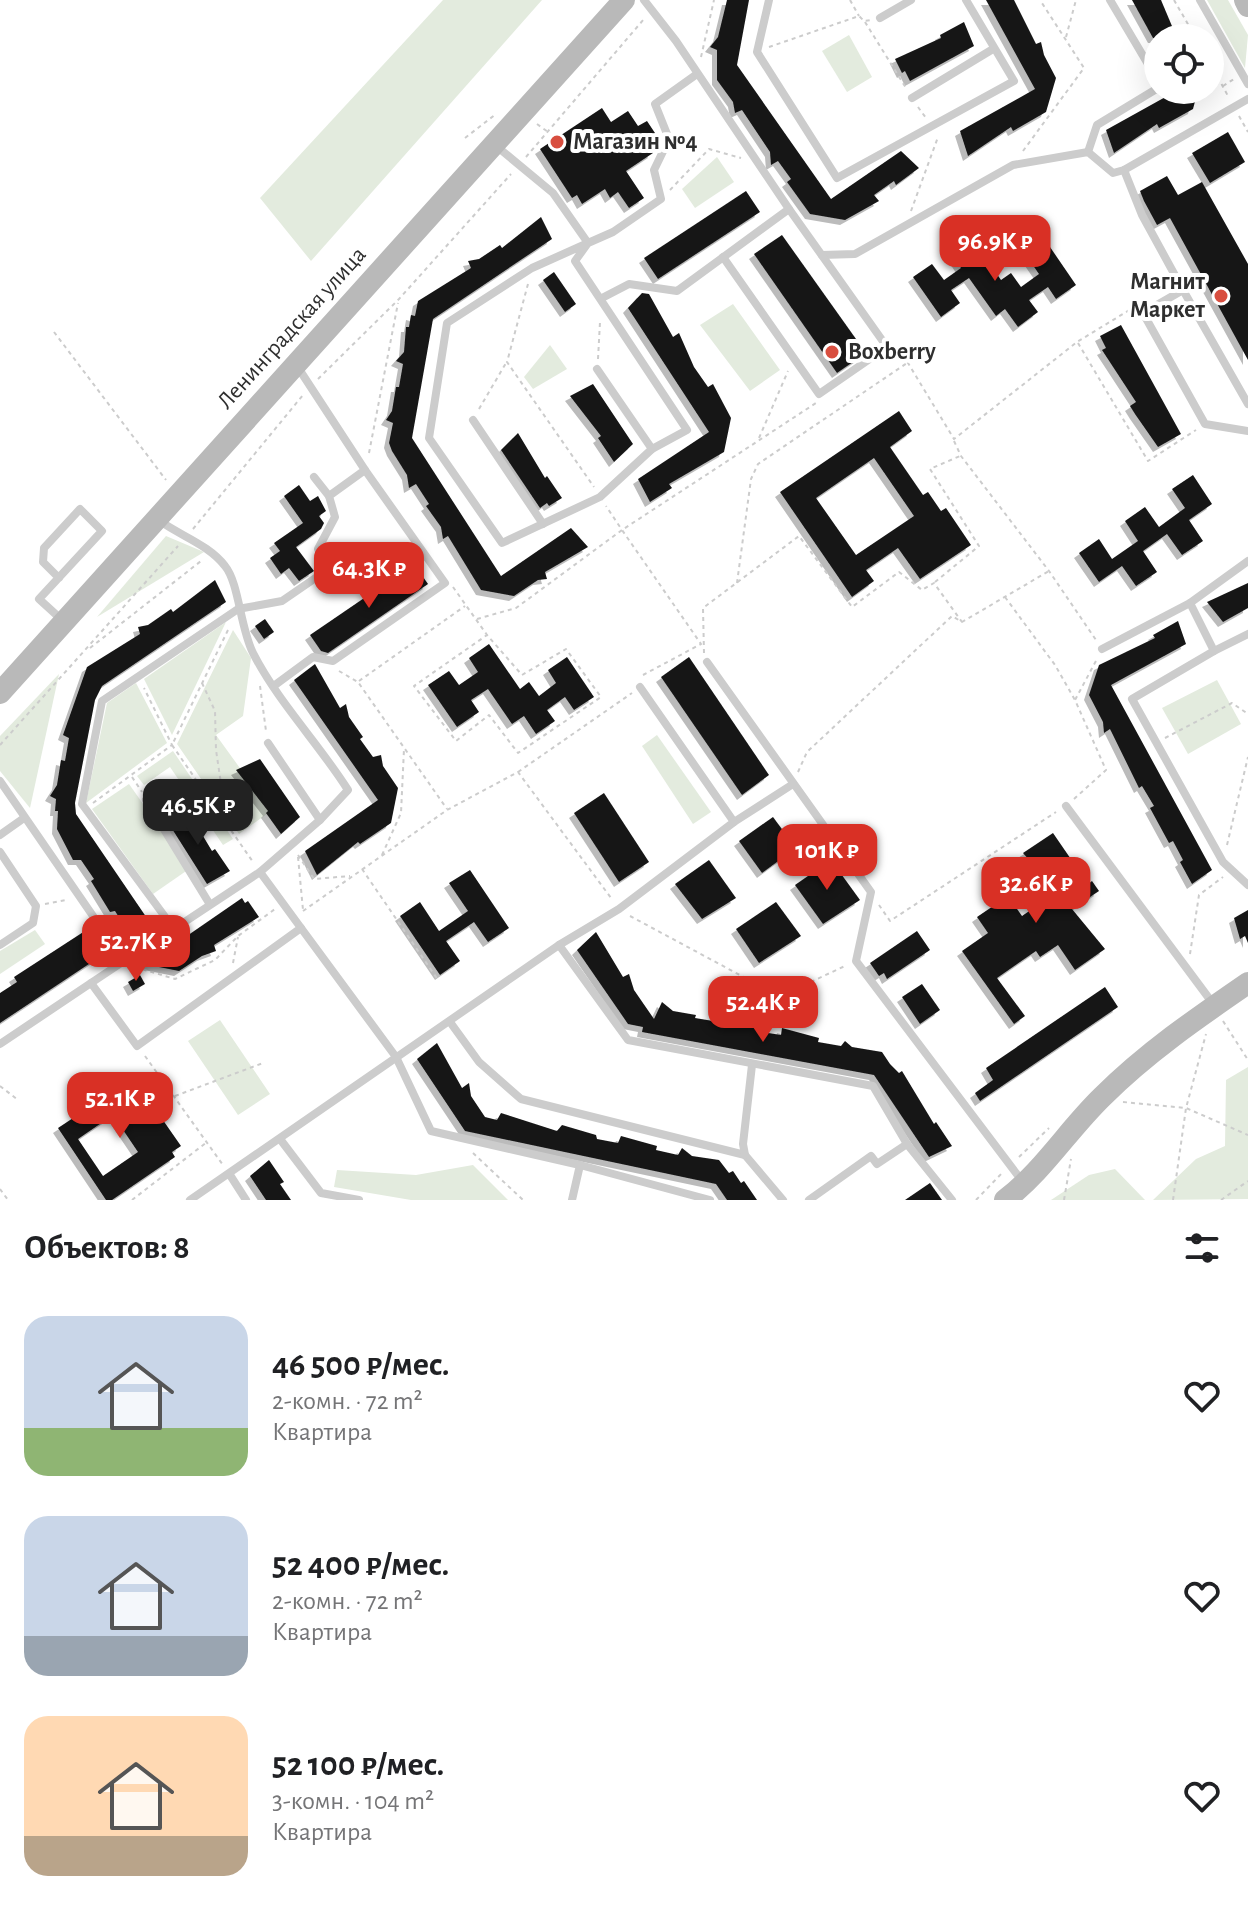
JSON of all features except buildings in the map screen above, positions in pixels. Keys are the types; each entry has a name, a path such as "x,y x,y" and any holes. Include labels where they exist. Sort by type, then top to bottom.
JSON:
{"street":[{"name":"Ленинградская улица","path":"0,693 624,0"},
{"path":"1245,0 1248,6"},
{"path":"1005,1200 1026,1185 1099,1099 1135,1065 1248,983"}],"lane":[{"path":"644,0 887,347 819,394 723,257"},
{"path":"769,0 757,52 837,178 1014,81 966,0"},
{"path":"880,18 911,0"},
{"path":"1110,0 1144,57"},
{"path":"1200,0 1248,84"},
{"path":"912,98 993,49"},
{"path":"588,243 575,261 687,430 652,449 600,497 502,543 429,438 447,323 532,268 588,243 613,232 661,199 654,170 669,139 655,104 697,74"},
{"path":"1088,152 1097,125 1144,96"},
{"path":"822,255 855,254 1013,165 1088,152 1113,173 1124,170 1248,99"},
{"path":"494,145 517,167 553,193 588,243"},
{"path":"1124,170 1142,215 1248,404"},
{"path":"602,298 629,284 677,291 789,209"},
{"path":"1183,290 1143,313 1205,424 1248,431"},
{"path":"275,685 313,657 333,661 445,583 295,364"},
{"path":"597,369 652,449"},
{"path":"473,420 543,524"},
{"path":"329,496 365,470"},
{"path":"156,518 184,539 212,553 226,567 236,589 238,609 255,657 348,790 320,820 260,872 174,929 82,804 102,701 238,609 282,601 330,568 318,549 335,517 329,496 314,477"},
{"path":"59,578 43,562 44,548 80,509 102,531 59,578 39,599 63,621"},
{"path":"1102,649 1190,603 1248,561"},
{"path":"1190,603 1214,651"},
{"path":"1248,634 1132,699 1223,862 1230,872 1248,885"},
{"path":"707,662 871,892 856,961 1026,1185"},
{"path":"640,687 734,822"},
{"path":"268,743 320,820"},
{"path":"0,781 124,961 0,1044"},
{"path":"190,1200 559,945 619,909 734,822 793,784"},
{"path":"146,800 209,903"},
{"path":"1066,806 1214,1006"},
{"path":"0,835 24,818"},
{"path":"0,852 36,906 33,923 0,945"},
{"path":"260,872 396,1057 431,1131 580,1165 710,1200"},
{"path":"91,983 137,1046 301,928"},
{"path":"559,945 628,1040 873,1086 907,1144 952,1200"},
{"path":"450,1022 479,1062 521,1099 745,1155"},
{"path":"752,1065 743,1144 745,1155 783,1200"},
{"path":"280,1139 321,1193 359,1200"},
{"path":"809,1200 871,1156 877,1164 907,1144"},
{"path":"572,1200 580,1165"},
{"path":"230,1175 246,1200"}],"path":[{"path":"697,74 714,0"},
{"path":"850,0 931,125"},
{"path":"1013,165 1084,68 1040,0"},
{"path":"1066,38 1076,0"},
{"path":"1174,0 1188,24"},
{"path":"0,745 184,539 311,386 399,299 652,10"},
{"path":"757,52 859,16"},
{"path":"864,21 880,18"},
{"path":"904,227 938,137"},
{"path":"661,199 709,149 758,163"},
{"path":"473,420 507,362 532,268"},
{"path":"597,369 602,298"},
{"path":"365,470 399,299"},
{"path":"954,439 1077,342 1135,305 1143,313"},
{"path":"54,332 177,493"},
{"path":"1077,342 1148,461 1205,424"},
{"path":"895,352 908,363 961,456 1049,571 1102,649 1075,700"},
{"path":"758,441 794,359"},
{"path":"507,362 701,644"},
{"path":"737,583 751,479 758,464 908,363"},
{"path":"475,619 516,608 622,530 820,400"},
{"path":"701,644 703,608 799,536 852,607 899,572 922,590 934,583 979,546 930,469 961,456"},
{"path":"84,653 212,553"},
{"path":"962,622 1049,571"},
{"path":"445,583 452,586 487,635 522,675 566,649 601,697 518,753 489,715 456,741 414,686 487,635"},
{"path":"934,583 962,622"},
{"path":"871,892 890,921 1066,806 1106,770 1075,700 1055,665 1004,596"},
{"path":"358,682 466,605"},
{"path":"85,809 172,745 238,609"},
{"path":"793,784 807,752 952,616 962,622"},
{"path":"303,910 447,810 518,772 640,687 644,673 701,644"},
{"path":"313,657 358,682 447,810"},
{"path":"138,676 172,745 260,872"},
{"path":"202,683 215,711 216,750 228,825"},
{"path":"259,686 268,743"},
{"path":"1158,742 1232,703 1248,714"},
{"path":"381,855 401,813 404,748"},
{"path":"1223,862 1248,757"},
{"path":"518,772 619,909 764,988 800,987 856,961"},
{"path":"131,775 146,800"},
{"path":"301,850 297,856 303,910 301,928"},
{"path":"297,856 314,879 351,876"},
{"path":"362,869 438,980"},
{"path":"1187,969 1199,895 1230,872"},
{"path":"36,906 77,897"},
{"path":"124,961 175,979 215,960 238,936 282,904"},
{"path":"230,980 238,936"},
{"path":"1214,1006 1248,1060"},
{"path":"1173,1200 1186,1108 1214,1006"},
{"path":"137,1046 230,1175"},
{"path":"175,1096 263,1063"},
{"path":"0,1086 18,1100"},
{"path":"1099,1099 1186,1108 1248,1135"},
{"path":"455,1136 523,1200"},
{"path":"132,1200 208,1141"},
{"path":"1064,1200 1072,1154"},
{"path":"1221,1200 1248,1181"},
{"path":"0,1189 8,1200"}],"shaded area":[{"path":"443,0 542,0 311,261 260,198"},
{"path":"1207,0 1228,0 1248,35 1245,68 1224,30 1224,24 1220,24"},
{"path":"849,35 872,77 847,92 822,51"},
{"path":"717,157 734,182 695,208 682,189"},
{"path":"733,304 780,370 750,391 700,325"},
{"path":"550,345 567,369 533,389 524,377"},
{"path":"166,536 204,552 97,617"},
{"path":"226,622 172,735 144,679"},
{"path":"233,630 251,658 243,716 216,735 271,811 239,834 177,744"},
{"path":"59,674 30,808 0,771 0,736"},
{"path":"1217,680 1241,724 1188,754 1162,708"},
{"path":"136,683 167,743 86,803 107,703"},
{"path":"657,735 711,812 693,824 642,746"},
{"path":"173,751 233,839 223,845 170,767 144,785 137,776"},
{"path":"129,784 189,869 153,894 92,809"},
{"path":"35,930 45,944 0,974 0,951"},
{"path":"220,1020 270,1094 238,1115 188,1041"},
{"path":"1248,1067 1248,1199 1153,1200 1196,1159 1225,1146 1226,1080"},
{"path":"473,1165 508,1200 411,1200 334,1187 337,1170 416,1175"},
{"path":"1115,1169 1145,1200 1051,1200 1089,1175"}],"place":[{"name":"Магазин №4","path":"557,142"},
{"name":"Магнит Маркет","path":"1221,296"},
{"name":"Boxberry","path":"832,352"}]}
